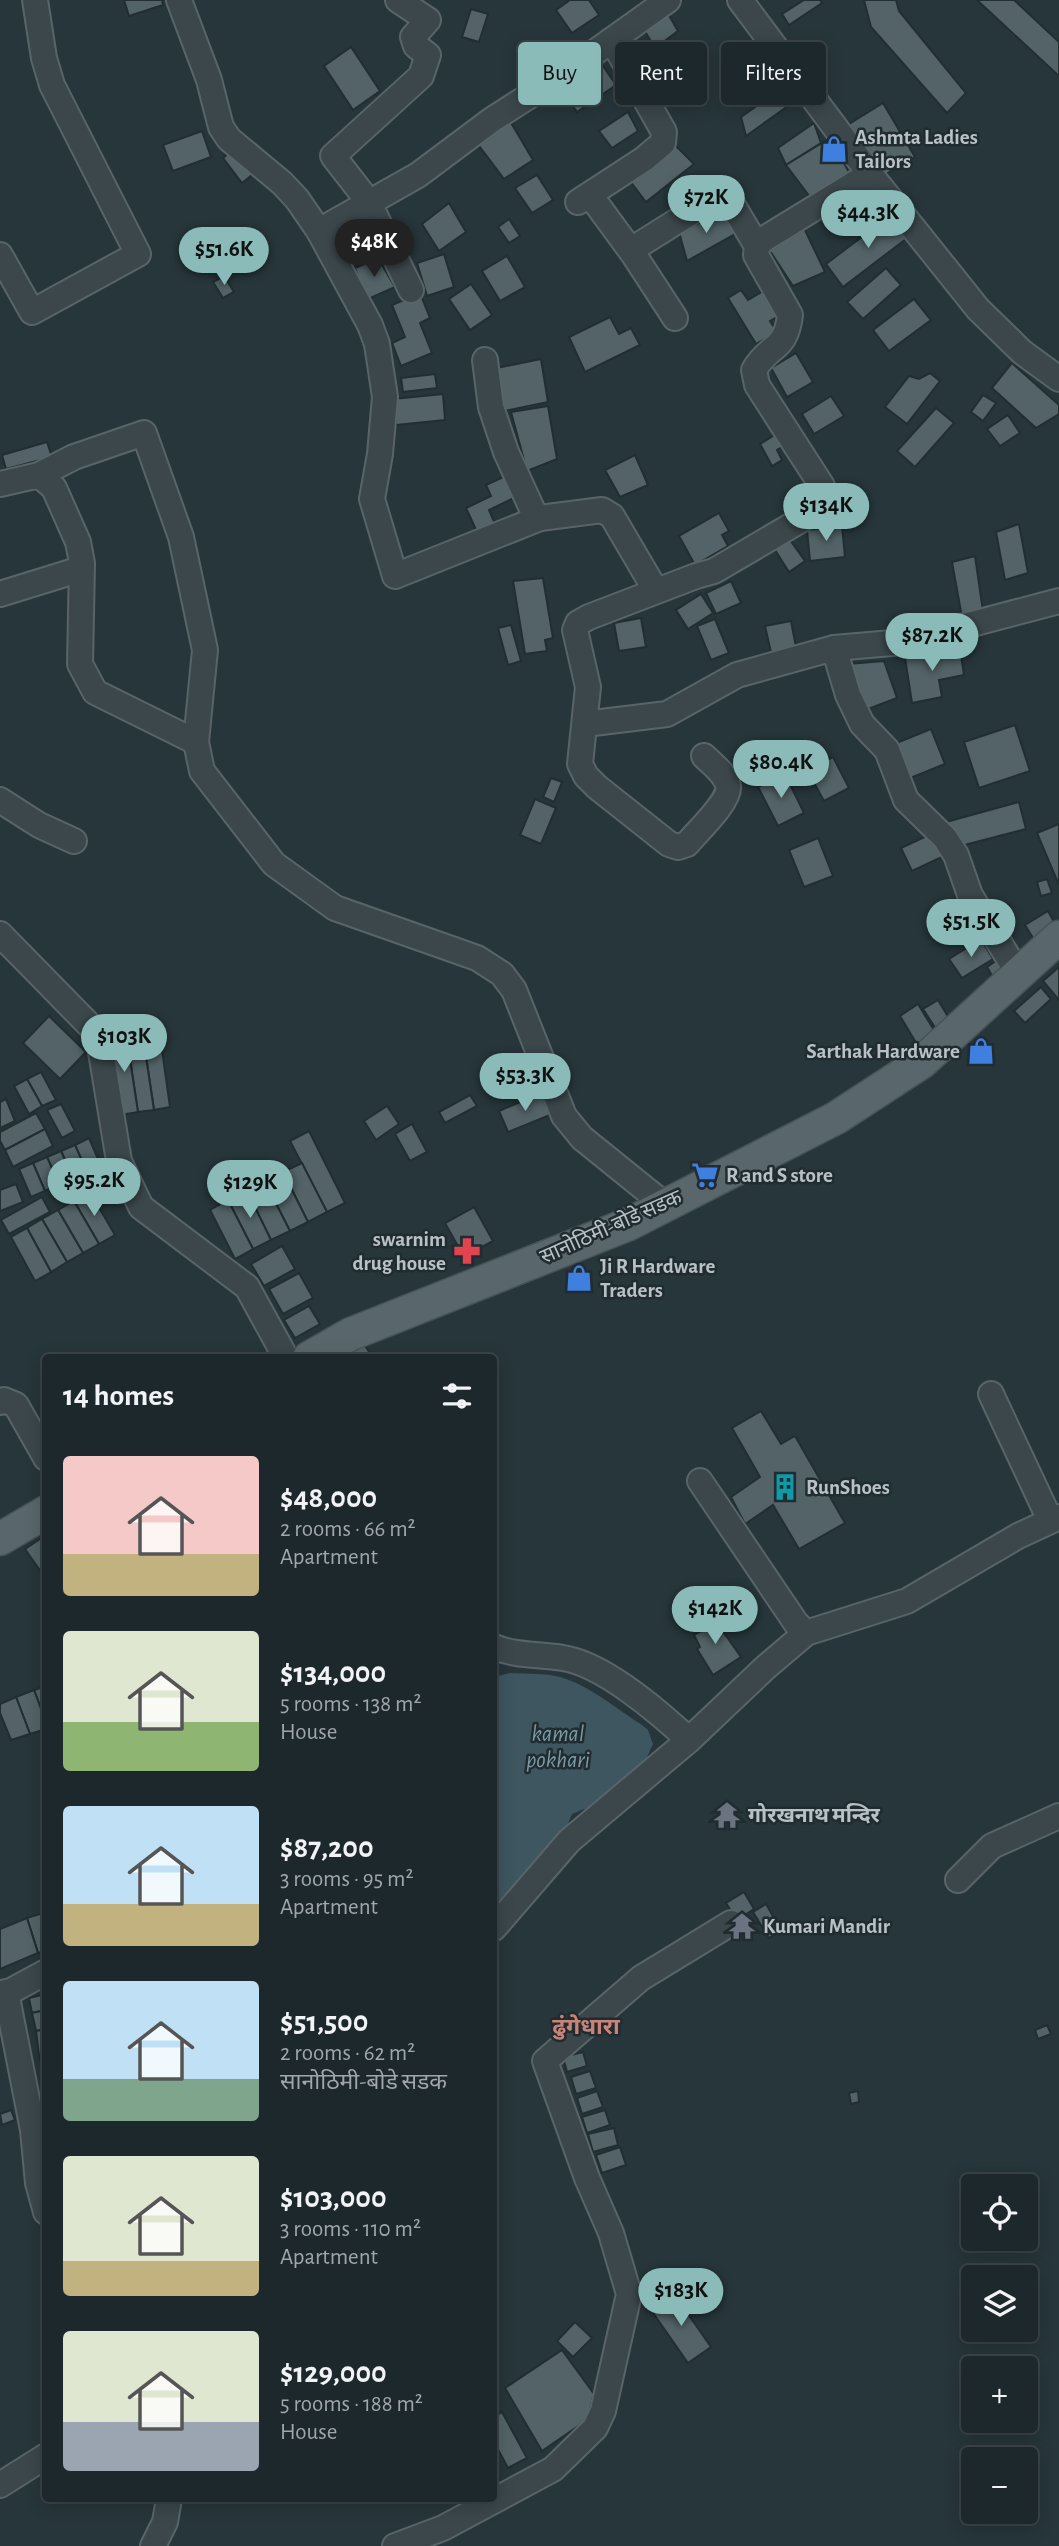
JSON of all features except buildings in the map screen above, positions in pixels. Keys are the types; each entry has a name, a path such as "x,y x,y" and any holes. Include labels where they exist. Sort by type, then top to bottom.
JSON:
{"main road":[{"name":"सानोठिमी-बोडे सडक","path":"316,1354 351,1334 628,1224 836,1118 922,1062 1059,937"},
{"path":"0,1539 42,1514"}],"street":[{"path":"0,255 32,312 138,254 52,85 44,58 35,0"},
{"path":"179,0 209,80 221,127 229,139 297,199 319,231 370,325 377,344 385,397 380,454 372,499 376,519 396,576 540,518 602,510 612,516 656,591"},
{"path":"398,0 428,20 413,37 415,47 428,55 421,76 333,156 368,201 411,290"},
{"path":"319,231 418,175 493,119 668,0"},
{"path":"740,0 870,174 978,309 1022,352 1059,379"},
{"path":"612,40 664,132 663,143 584,199 631,250 675,318"},
{"path":"757,246 764,239 870,174"},
{"path":"631,250 717,196 729,199 757,246 756,255 760,265 790,316 785,339 759,361 754,370 757,385 822,486 823,507 714,571 578,623 576,638 588,687 580,764 586,776 669,845 678,846 687,844 728,795 728,784 722,773 704,757"},
{"path":"485,360 491,407 506,453 533,510 540,518"},
{"path":"0,484 39,475 74,457 144,433 181,537 205,650 196,742 202,771 274,864 335,908 477,958 502,974 514,990 564,1116 582,1138 665,1205"},
{"path":"39,475 54,488 78,542 82,569 80,664 95,692 196,742"},
{"path":"0,594 82,569"},
{"path":"585,724 667,714 737,675 834,648 904,642 1059,601"},
{"path":"834,648 848,695 862,724 887,750 906,800 945,838 956,855 970,895 1019,975"},
{"path":"0,800 39,825 75,841"},
{"path":"0,934 98,1034 119,1161 141,1207 247,1287 284,1354"},
{"path":"497,1919 569,1841 689,1740 806,1633 907,1601 1018,1536 1055,1519 991,1394"},
{"path":"0,1402 4,1399 16,1405 42,1451"},
{"path":"700,1481 796,1623 806,1633"},
{"path":"497,1648 537,1657 564,1658 598,1671 660,1713 689,1740"},
{"path":"958,1880 992,1846 1059,1816"},
{"path":"497,2499 553,2469 595,2428 603,2411 629,2294 611,2233 587,2178 545,2061 641,1978 731,1923"},
{"path":"42,1974 3,1994 33,2130 42,2198"},
{"path":"0,2485 42,2459"},
{"path":"153,2546 165,2522 168,2502"},
{"path":"395,2546 443,2528 491,2502"}],"water":[{"name":"kamal pokhari","path":"510,1673 542,1674 571,1681 642,1725 648,1730 653,1744 647,1757 597,1809 584,1809 572,1814 567,1826 569,1837 510,1895 497,1901 497,1676"}],"place":[{"name":"Ashmta Ladies Tailors","path":"834,149"},
{"name":"Sarthak Hardware","path":"981,1051"},
{"name":"R and S store","path":"705,1175"},
{"name":"swarnim drug house","path":"467,1251"},
{"name":"Ji R Hardware Traders","path":"579,1278"},
{"name":"RunShoes","path":"785,1487"},
{"name":"गोरखनाथ मन्दिर","path":"727,1815"},
{"name":"Kumari Mandir","path":"742,1926"}],"district":[{"name":"ढुंगेधारा","path":"586,2027"}]}
